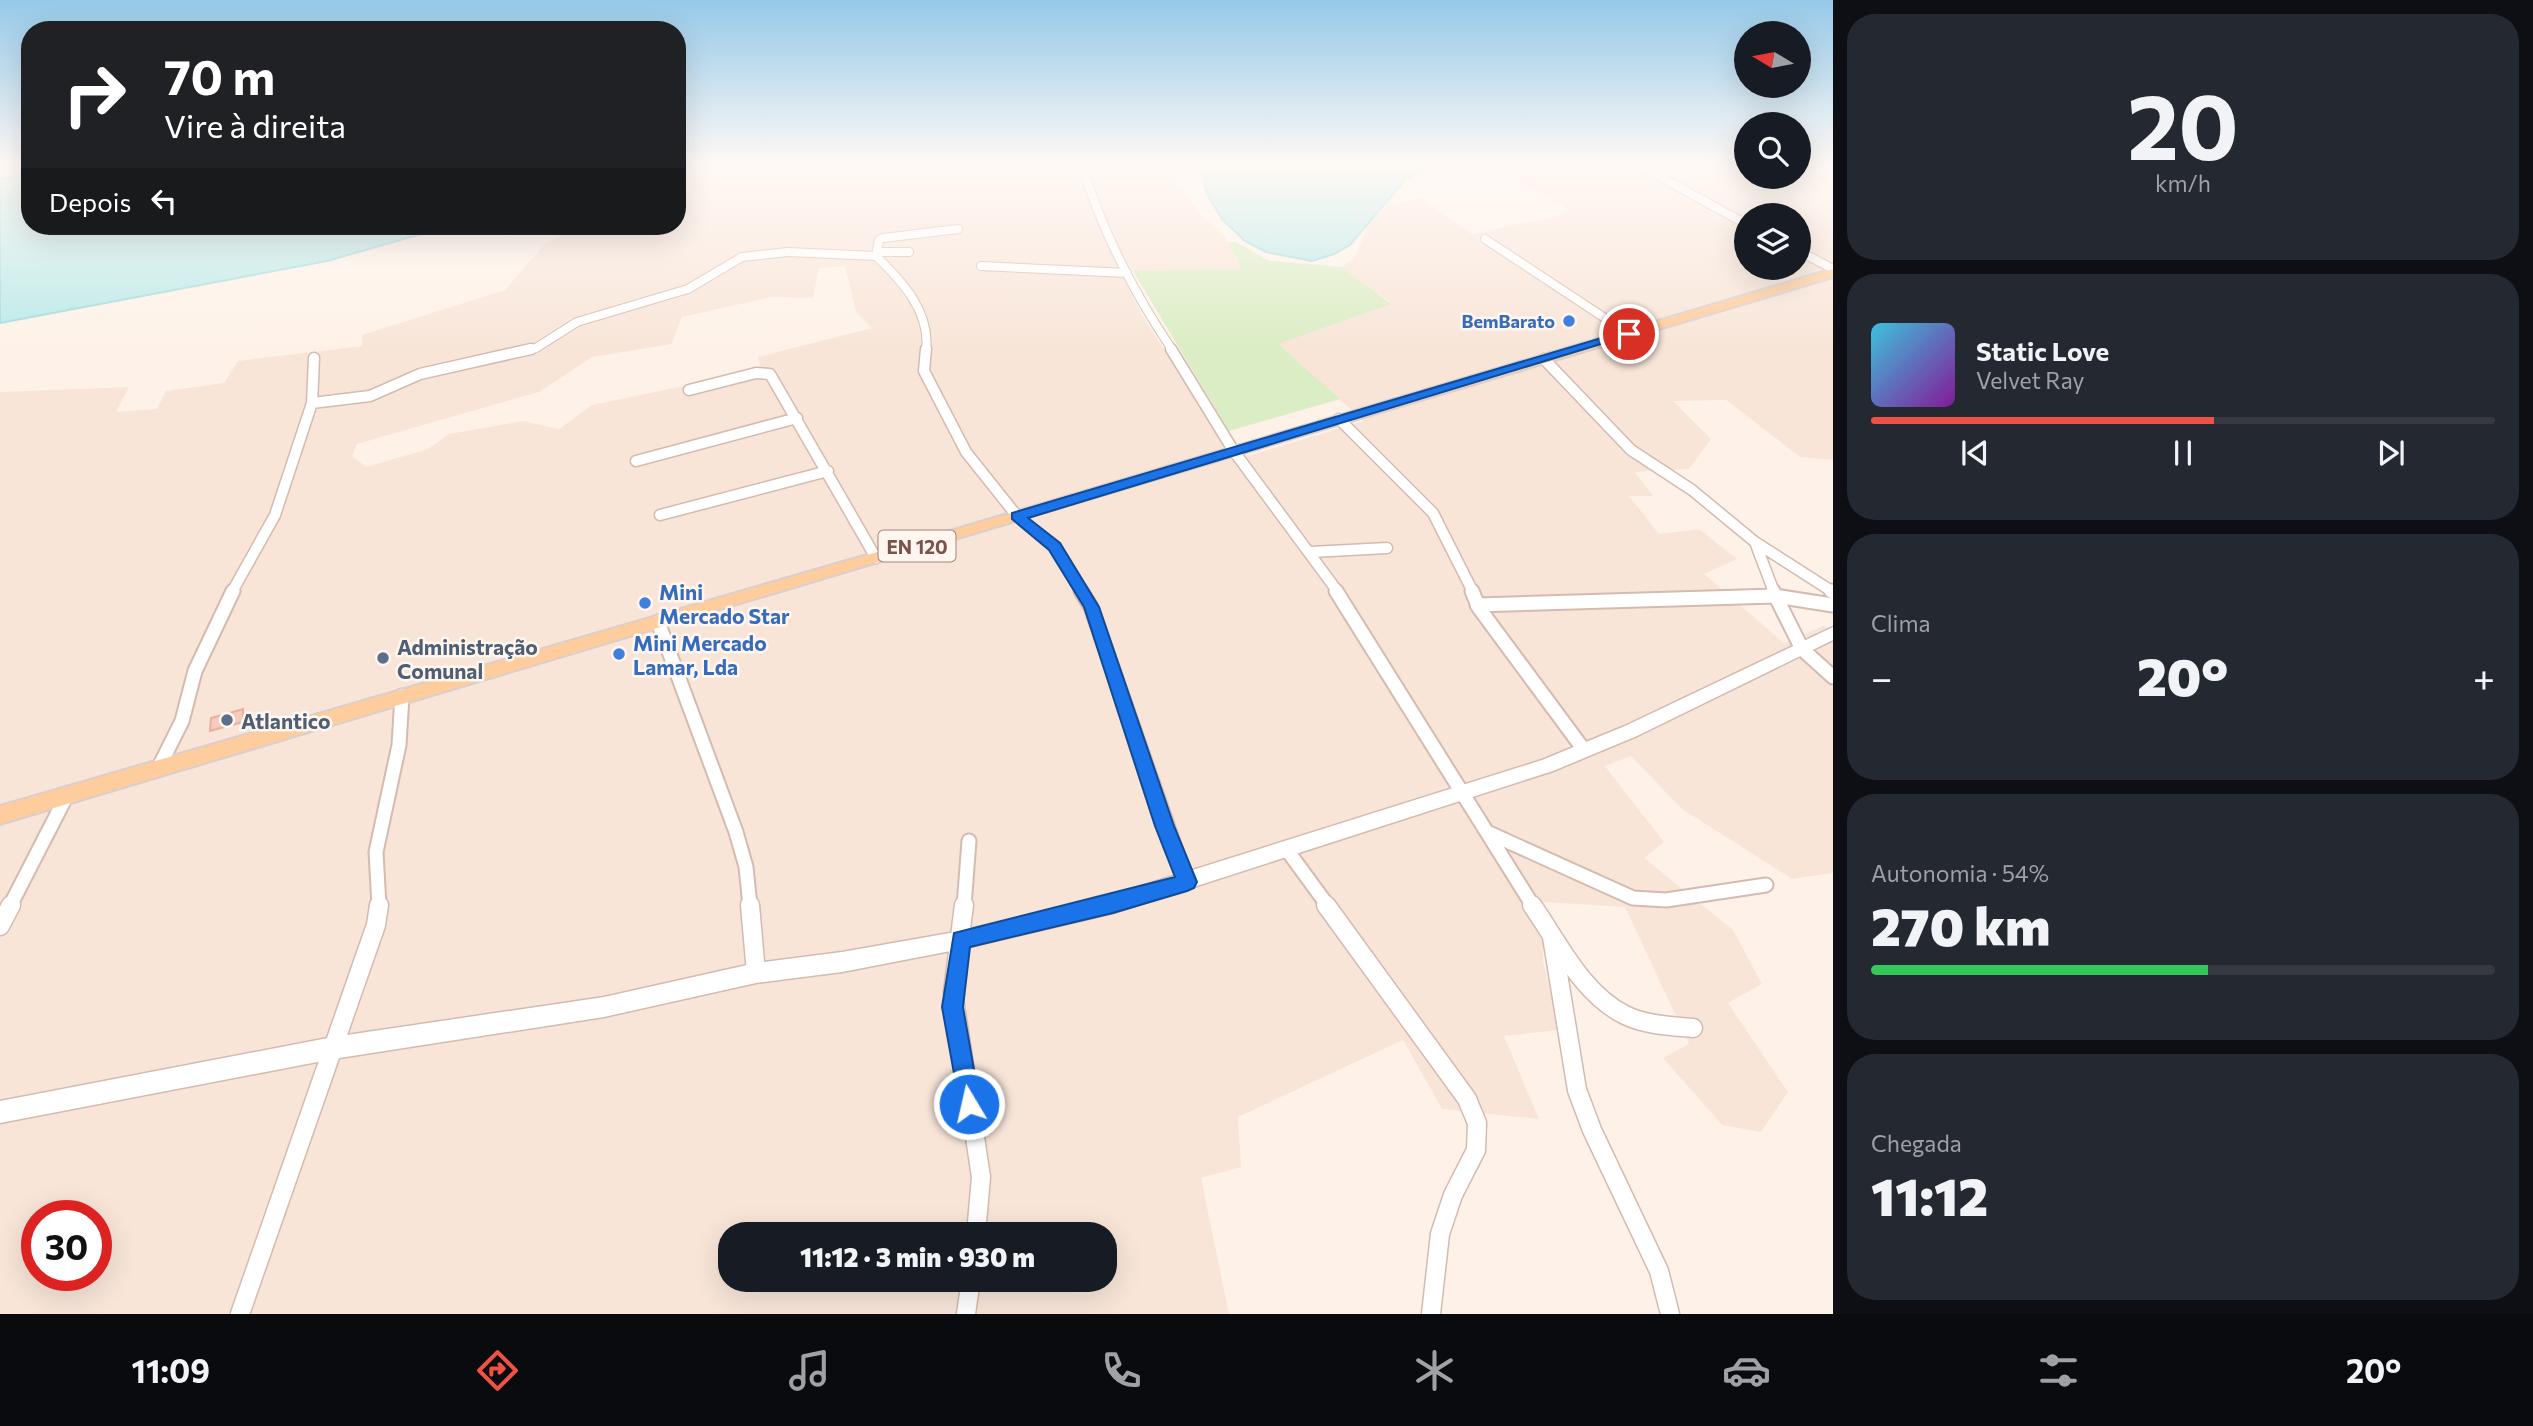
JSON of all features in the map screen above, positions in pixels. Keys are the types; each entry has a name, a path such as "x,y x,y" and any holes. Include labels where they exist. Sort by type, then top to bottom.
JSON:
{"main road":[{"name":"EN 120","path":"0,815 876,558 1833,271"}],"street":[{"path":"1103,225 1146,311 1233,450 1311,552 1489,833 1514,878 1580,975 1597,996 1625,1015 1659,1025 1693,1028"},
{"path":"958,229 879,240 878,254 903,282 922,317 928,335 925,371 963,447 1017,516 1055,547 1091,607 1153,792 1187,882"},
{"path":"1485,239 1629,334"},
{"path":"312,403 370,396 416,375 536,348 588,318 680,292 742,257 788,252 909,252"},
{"path":"1811,258 1833,271"},
{"path":"981,266 1127,273"},
{"path":"159,767 182,721 195,671 218,618 275,515 312,403 314,358"},
{"path":"1544,359 1631,450 1692,490 1755,542 1833,592"},
{"path":"689,390 756,373 770,374 876,558"},
{"path":"636,461 797,418"},
{"path":"1339,419 1433,513 1460,562 1477,604 1584,750"},
{"path":"660,515 828,471"},
{"path":"1755,542 1775,596 1802,649 1833,677"},
{"path":"1311,552 1387,548"},
{"path":"1477,604 1775,596 1833,605"},
{"path":"658,622 736,832 746,867 756,973"},
{"path":"0,1112 333,1048 604,1007 756,973 842,962 961,940 1113,904 1287,850 1460,791 1547,766 1833,634"},
{"path":"240,1314 380,912 376,852 399,745 402,696"},
{"path":"0,926 67,795"},
{"path":"1489,833 1633,898 1666,900 1766,885"},
{"path":"969,841 953,1007 981,1177 977,1222"},
{"path":"1287,850 1467,1099 1477,1123 1476,1150 1453,1195 1440,1234 1431,1314"},
{"path":"1551,930 1577,1090 1592,1130 1659,1270 1670,1314"},
{"path":"966,1314 969,1292"}],"shaded area":[{"path":"686,225 1213,225 1224,235 1242,269 1121,272 1139,310 1234,460 1364,421 1277,344 1391,303 1342,267 1355,257 1369,225 1460,225 1472,234 1513,225 1734,225 1734,280 1811,280 1811,225 1833,225 1833,460 1800,457 1726,400 1673,401 1711,439 1689,469 1635,472 1653,496 1629,496 1659,534 1699,529 1737,559 1704,574 1784,643 1823,626 1833,630 1833,873 1792,879 1682,809 1631,756 1605,766 1664,842 1644,858 1733,930 1762,984 1728,1003 1788,1092 1761,1132 1722,1125 1663,1058 1689,1044 1625,907 1543,902 1543,961 1560,1030 1504,1036 1539,1119 1442,1109 1403,1040 1238,1117 1241,1167 1201,1178 1229,1314 0,1314 0,392 129,387 116,412 157,409 166,391 224,383 238,361 362,346 362,335 505,290 544,245 561,235 686,235","holes":["845,266 856,312 872,328 758,357 761,370 592,405 559,429 523,421 449,434 428,449 366,467 352,456 357,444 539,392 592,357 671,344 682,317 772,297 813,298 819,268"]}],"green space":[{"path":"1228,242 1236,242 1269,261 1342,267 1391,304 1278,344 1340,399 1229,431 1133,271 1242,269"}],"water":[{"path":"0,225 21,225 21,235 418,235 327,261 0,323"},
{"path":"1229,225 1367,225 1350,245 1312,261 1266,252 1245,241"}],"building":[{"name":"Atlantico","path":"243,709 243,722 210,731 211,718"}],"place":[{"name":"BemBarato","path":"1569,321"},
{"name":"Mini Mercado Star","path":"645,603"},
{"name":"Mini Mercado Lamar, Lda","path":"619,654"},
{"name":"Administração Comunal","path":"383,658"},
{"name":"Atlantico","path":"227,720"}],"route":[{"path":"969,1104 953,1007 961,940 1113,904 1187,882 1141,758 1091,607 1073,573 1051,542 1017,516 1629,334"}]}
